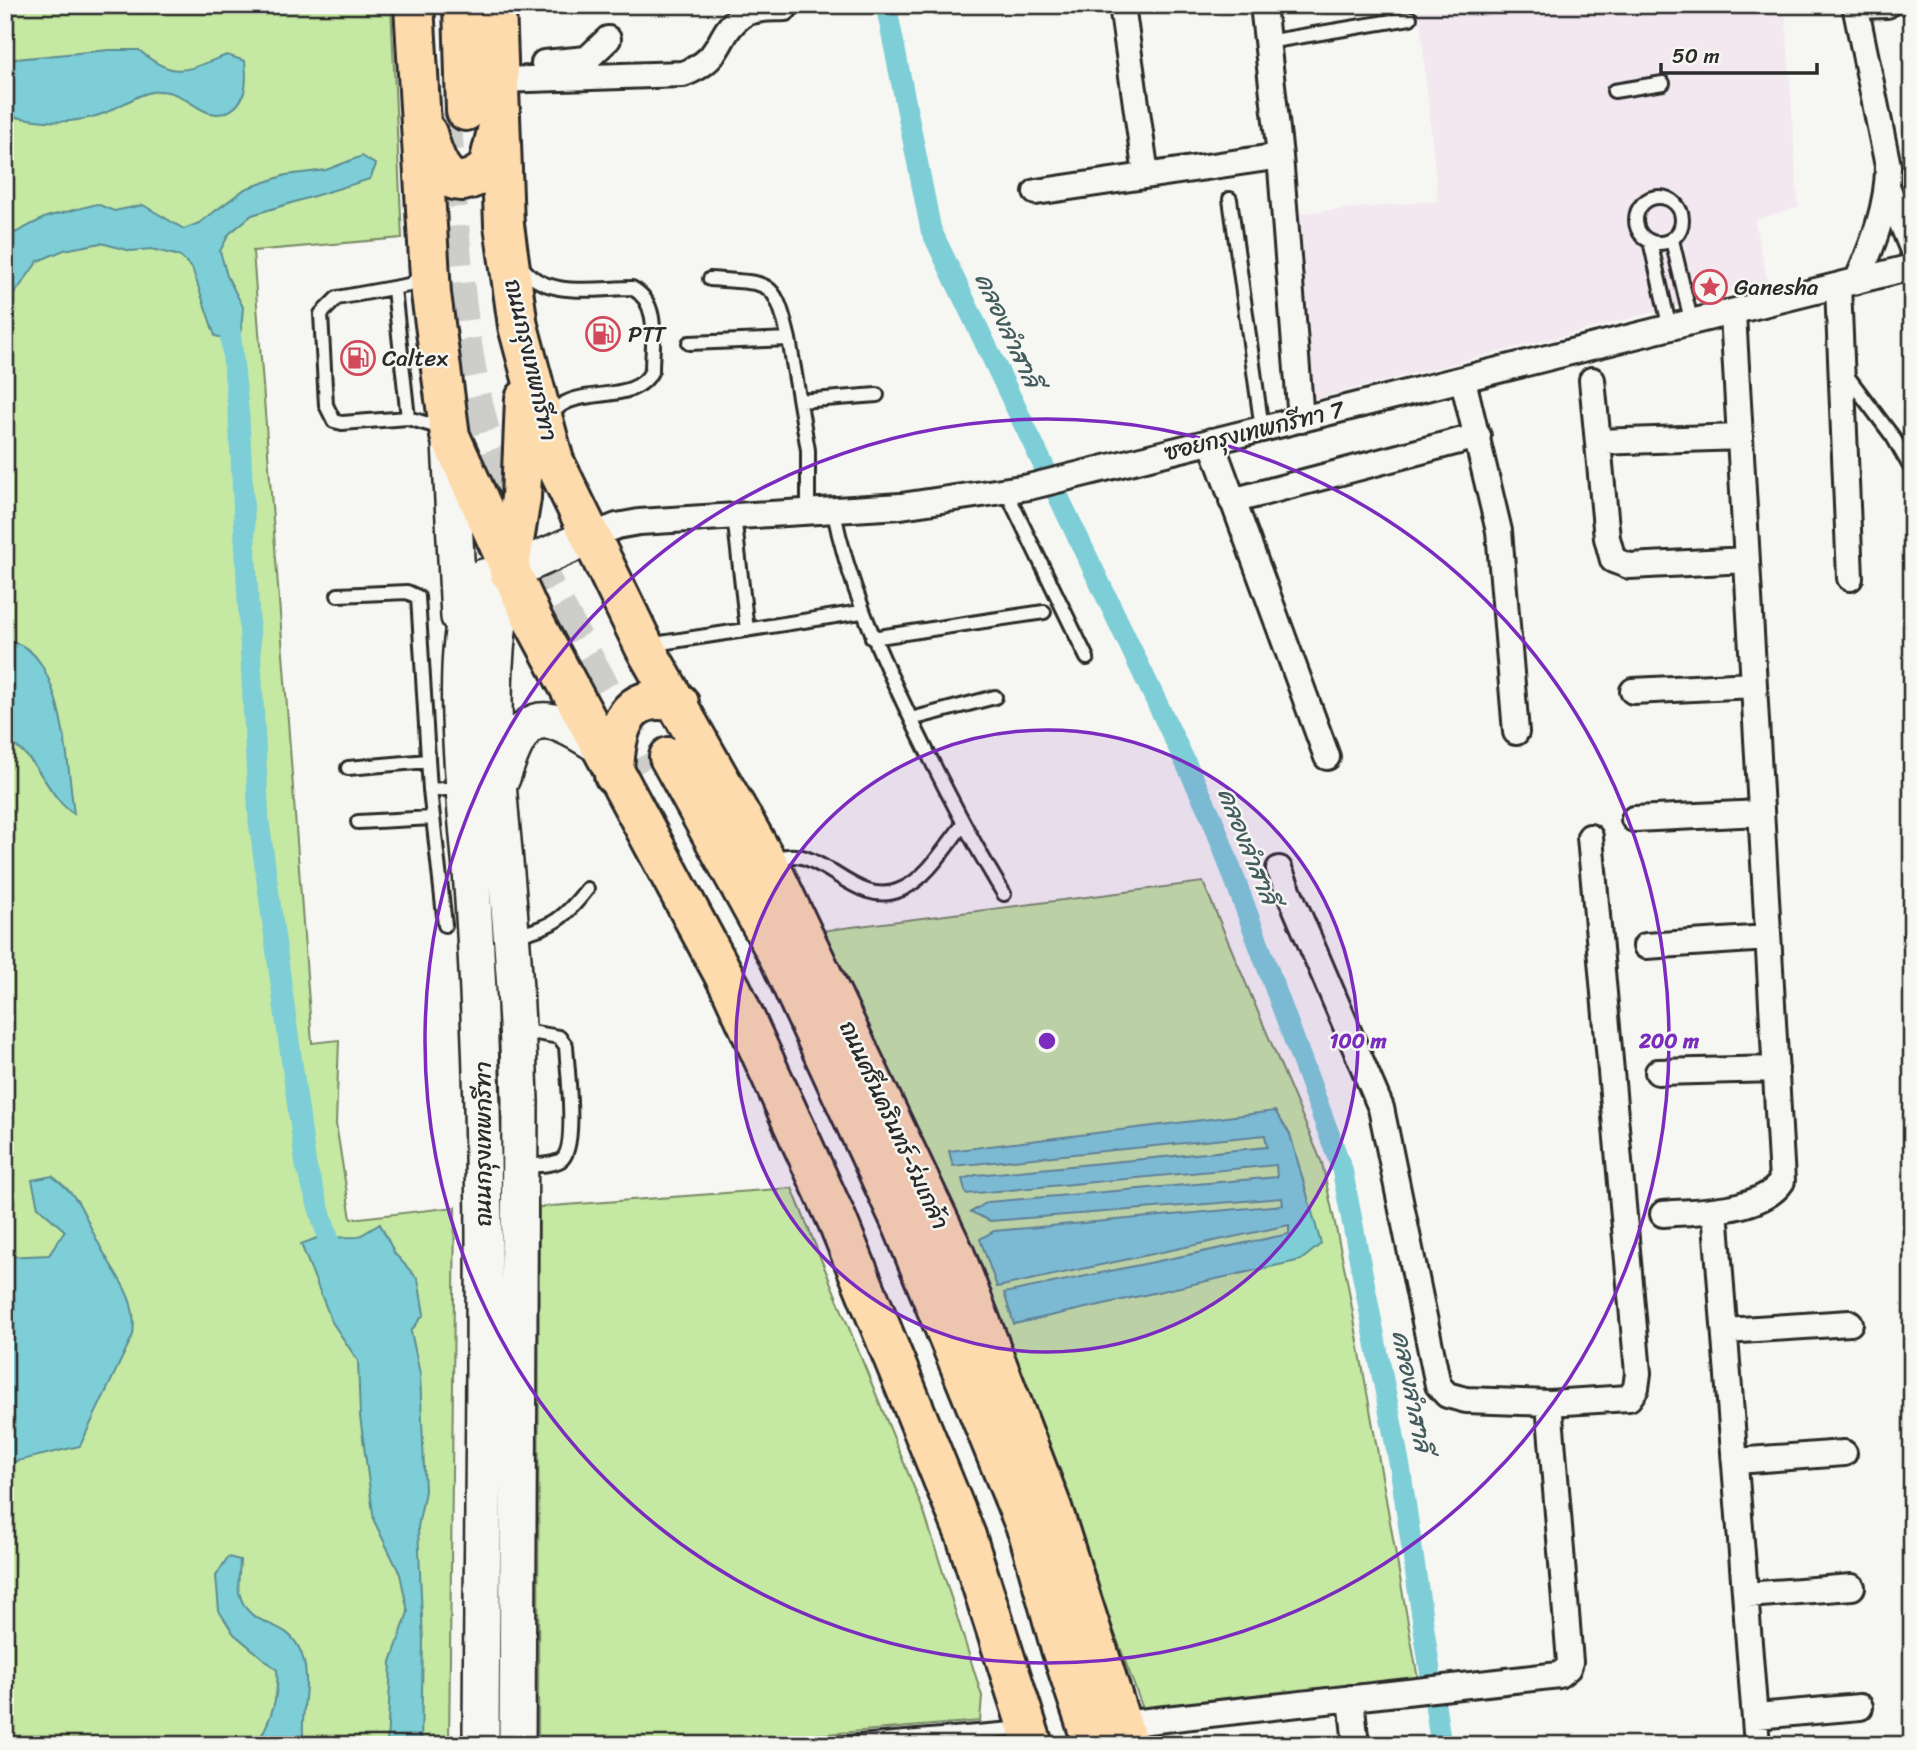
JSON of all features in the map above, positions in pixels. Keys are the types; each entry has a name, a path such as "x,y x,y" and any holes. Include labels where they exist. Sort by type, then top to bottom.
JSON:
{"main road":[{"name":"ถนนกรุงเทพกรีฑา","path":"414,5 471,98"},
{"name":"ถนนกรุงเทพกรีฑา","path":"438,5 471,98 504,225 518,326 543,423 554,461 589,537 509,572 493,573 474,588 460,638 482,788 512,936 518,1030 517,1745"},
{"name":"ถนนกรุงเทพกรีฑา","path":"463,5 471,98"},
{"name":"ถนนกรุงเทพกรีฑา","path":"481,1745 482,788 498,612 509,572 450,433 431,294 428,242 496,5"},
{"path":"509,572 521,498 528,362"},
{"path":"450,433 460,638"},
{"name":"ถนนศรีนครินทร์-ร่มเกล้า","path":"589,537 644,646 765,859 853,1035 955,1255 1052,1508 1119,1740"},
{"name":"ถนนศรีนครินทร์-ร่มเกล้า","path":"509,572 632,761 758,967 883,1237 1013,1564 1065,1745"},
{"path":"632,761 614,744 618,729 626,716 633,709 656,699 679,704"},
{"path":"482,788 516,738 533,723 554,721 632,761"},
{"name":"ถนนศรีนครินทร์-ร่มเกล้า","path":"632,761 837,1220 966,1536 1030,1736"},
{"name":"ถนนศรีนครินทร์-ร่มเกล้า","path":"632,761 779,957 903,1226 1029,1535 1060,1649 1119,1740"},
{"path":"483,1222 518,1219"}],"street":[{"path":"1122,5 1146,175"},
{"path":"1263,5 1280,156 1301,420"},
{"path":"1850,578 1841,367 1848,284 1871,249 1888,189 1888,166 1855,5 1887,5"},
{"path":"471,98 683,74 707,62 741,15 751,11 785,8"},
{"path":"471,98 587,59 608,39"},
{"path":"1036,192 1280,156"},
{"path":"1888,189 1912,248"},
{"name":"ซอยกรุงเทพกรีฑา 7","path":"589,537 617,526 639,522 833,508 901,506 1017,489 1681,327 1912,267"},
{"path":"1662,1213 1715,1210 1760,1200 1774,1193 1782,1181 1733,314"},
{"path":"1463,380 1499,531 1516,732"},
{"path":"1592,380 1607,538 1613,560 1629,566 1747,559"},
{"path":"1232,501 1478,436"},
{"path":"1598,442 1740,436"},
{"path":"1211,441 1327,757"},
{"path":"1633,691 1754,685"},
{"path":"1634,819 1761,813"},
{"path":"1279,870 1381,1108 1438,1385 1447,1395 1466,1400 1549,1403 1629,1398 1636,1388 1638,1373 1590,837"},
{"path":"1646,946 1768,938"},
{"path":"1658,1072 1776,1069"},
{"path":"1715,1210 1758,1745"},
{"path":"1725,1331 1850,1322"},
{"path":"1119,1740 1351,1698 1559,1675 1570,1662 1549,1403"},
{"path":"1736,1461 1844,1453"},
{"path":"1747,1595 1852,1587"},
{"path":"1351,1698 1356,1745"},
{"path":"1756,1716 1860,1707"}],"lane":[{"path":"1267,42 1410,18"},
{"path":"1614,91 1663,83"},
{"path":"1650,241 1665,243 1672,240 1681,228 1682,213 1672,201 1658,197 1644,203 1637,216 1639,231 1650,241 1681,327"},
{"path":"1230,199 1262,429"},
{"path":"504,225 517,260 537,282 551,288 632,288 648,301 652,313 650,376 633,388 566,402 543,423"},
{"path":"1672,240 1681,327"},
{"path":"428,242 416,280 394,289 337,298 321,314 326,405 334,421 342,423 408,418 450,433"},
{"path":"710,279 761,283 771,288 780,302 800,401 810,474 808,511"},
{"path":"394,289 408,418"},
{"path":"689,343 789,339"},
{"path":"1841,367 1893,438 1912,470"},
{"path":"800,401 877,395"},
{"path":"1017,489 1087,659"},
{"path":"833,508 840,543 861,612 872,638 962,826 1004,894"},
{"path":"734,515 747,630"},
{"path":"338,595 407,592 418,597 430,790 445,925"},
{"path":"644,646 861,612"},
{"path":"872,638 1044,612"},
{"path":"911,719 995,696"},
{"path":"348,768 428,761"},
{"path":"430,790 482,788"},
{"path":"358,822 433,818"},
{"path":"765,859 798,856 811,860 855,886 887,893 904,889 926,869 962,826"},
{"path":"512,936 547,928 567,915 587,889"},
{"path":"518,1030 559,1037 566,1046 570,1142 564,1159 519,1167"},
{"path":"823,1745 1030,1736"}],"shaded area":[{"path":"1419,5 1785,5 1798,207 1754,220 1768,283 1314,399 1288,214 1438,201"}],"green space":[{"path":"5,5 391,5 402,238 253,251 312,1043 339,1040 336,1124 351,1219 455,1207 449,1745 5,1745"},
{"path":"1203,882 1322,1163 1347,1280 1418,1679 1143,1709 1012,1358 820,931"},
{"path":"792,1188 924,1512 982,1696 980,1721 699,1745 538,1745 539,1207"}],"water":[{"path":"109,50 139,50 163,66 182,70 227,55 245,61 245,90 234,108 218,114 202,110 169,92 159,91 80,120 43,121 5,115 5,60"},
{"path":"362,156 376,165 370,179 252,215 229,234 220,251 227,276 243,307 241,331 227,339 215,336 192,268 180,256 151,249 131,251 101,243 64,250 38,261 8,303 5,333 5,238 46,217 97,204 114,211 143,205 184,229 199,223 245,189 286,175 326,170"},
{"path":"5,642 24,647 39,662 51,684 65,741 74,814 56,797 26,755 5,740"},
{"path":"1275,1111 1290,1134 1321,1244 1301,1260 1014,1324 1004,1293 1289,1234 1289,1225 997,1287 980,1239 994,1231 1283,1205 1282,1198 990,1221 971,1212 988,1202 1277,1177 1276,1165 966,1194 962,1179 976,1175 1267,1147 1265,1135 953,1166 949,1151"},
{"path":"52,1176 77,1200 124,1288 132,1309 133,1335 80,1446 5,1464 5,1257 49,1255 65,1231 38,1207 32,1180"},
{"path":"380,1224 395,1254 418,1279 424,1314 411,1331 420,1374 425,1491 418,1527 423,1640 421,1745 387,1745 391,1662 408,1612 400,1574 374,1521 360,1416 358,1361 332,1322 301,1244 317,1238 358,1237"},
{"path":"228,1557 240,1560 239,1592 250,1613 284,1631 299,1648 304,1660 304,1745 237,1745 258,1742 263,1733 275,1699 277,1670 234,1634 219,1611 216,1576"}],"waterway":[{"name":"คลองลำสาลี","path":"886,5 931,230 1212,818 1342,1169 1400,1467 1441,1745"},
{"path":"228,311 239,417 259,822 306,1166 336,1264"}],"tunnel":[{"path":"442,113 453,263 462,338 476,412 489,457 526,549 647,769"}],"place":[{"name":"Ganesha","path":"1710,287"},
{"name":"PTT","path":"603,334"},
{"name":"Caltex","path":"358,358"}]}
